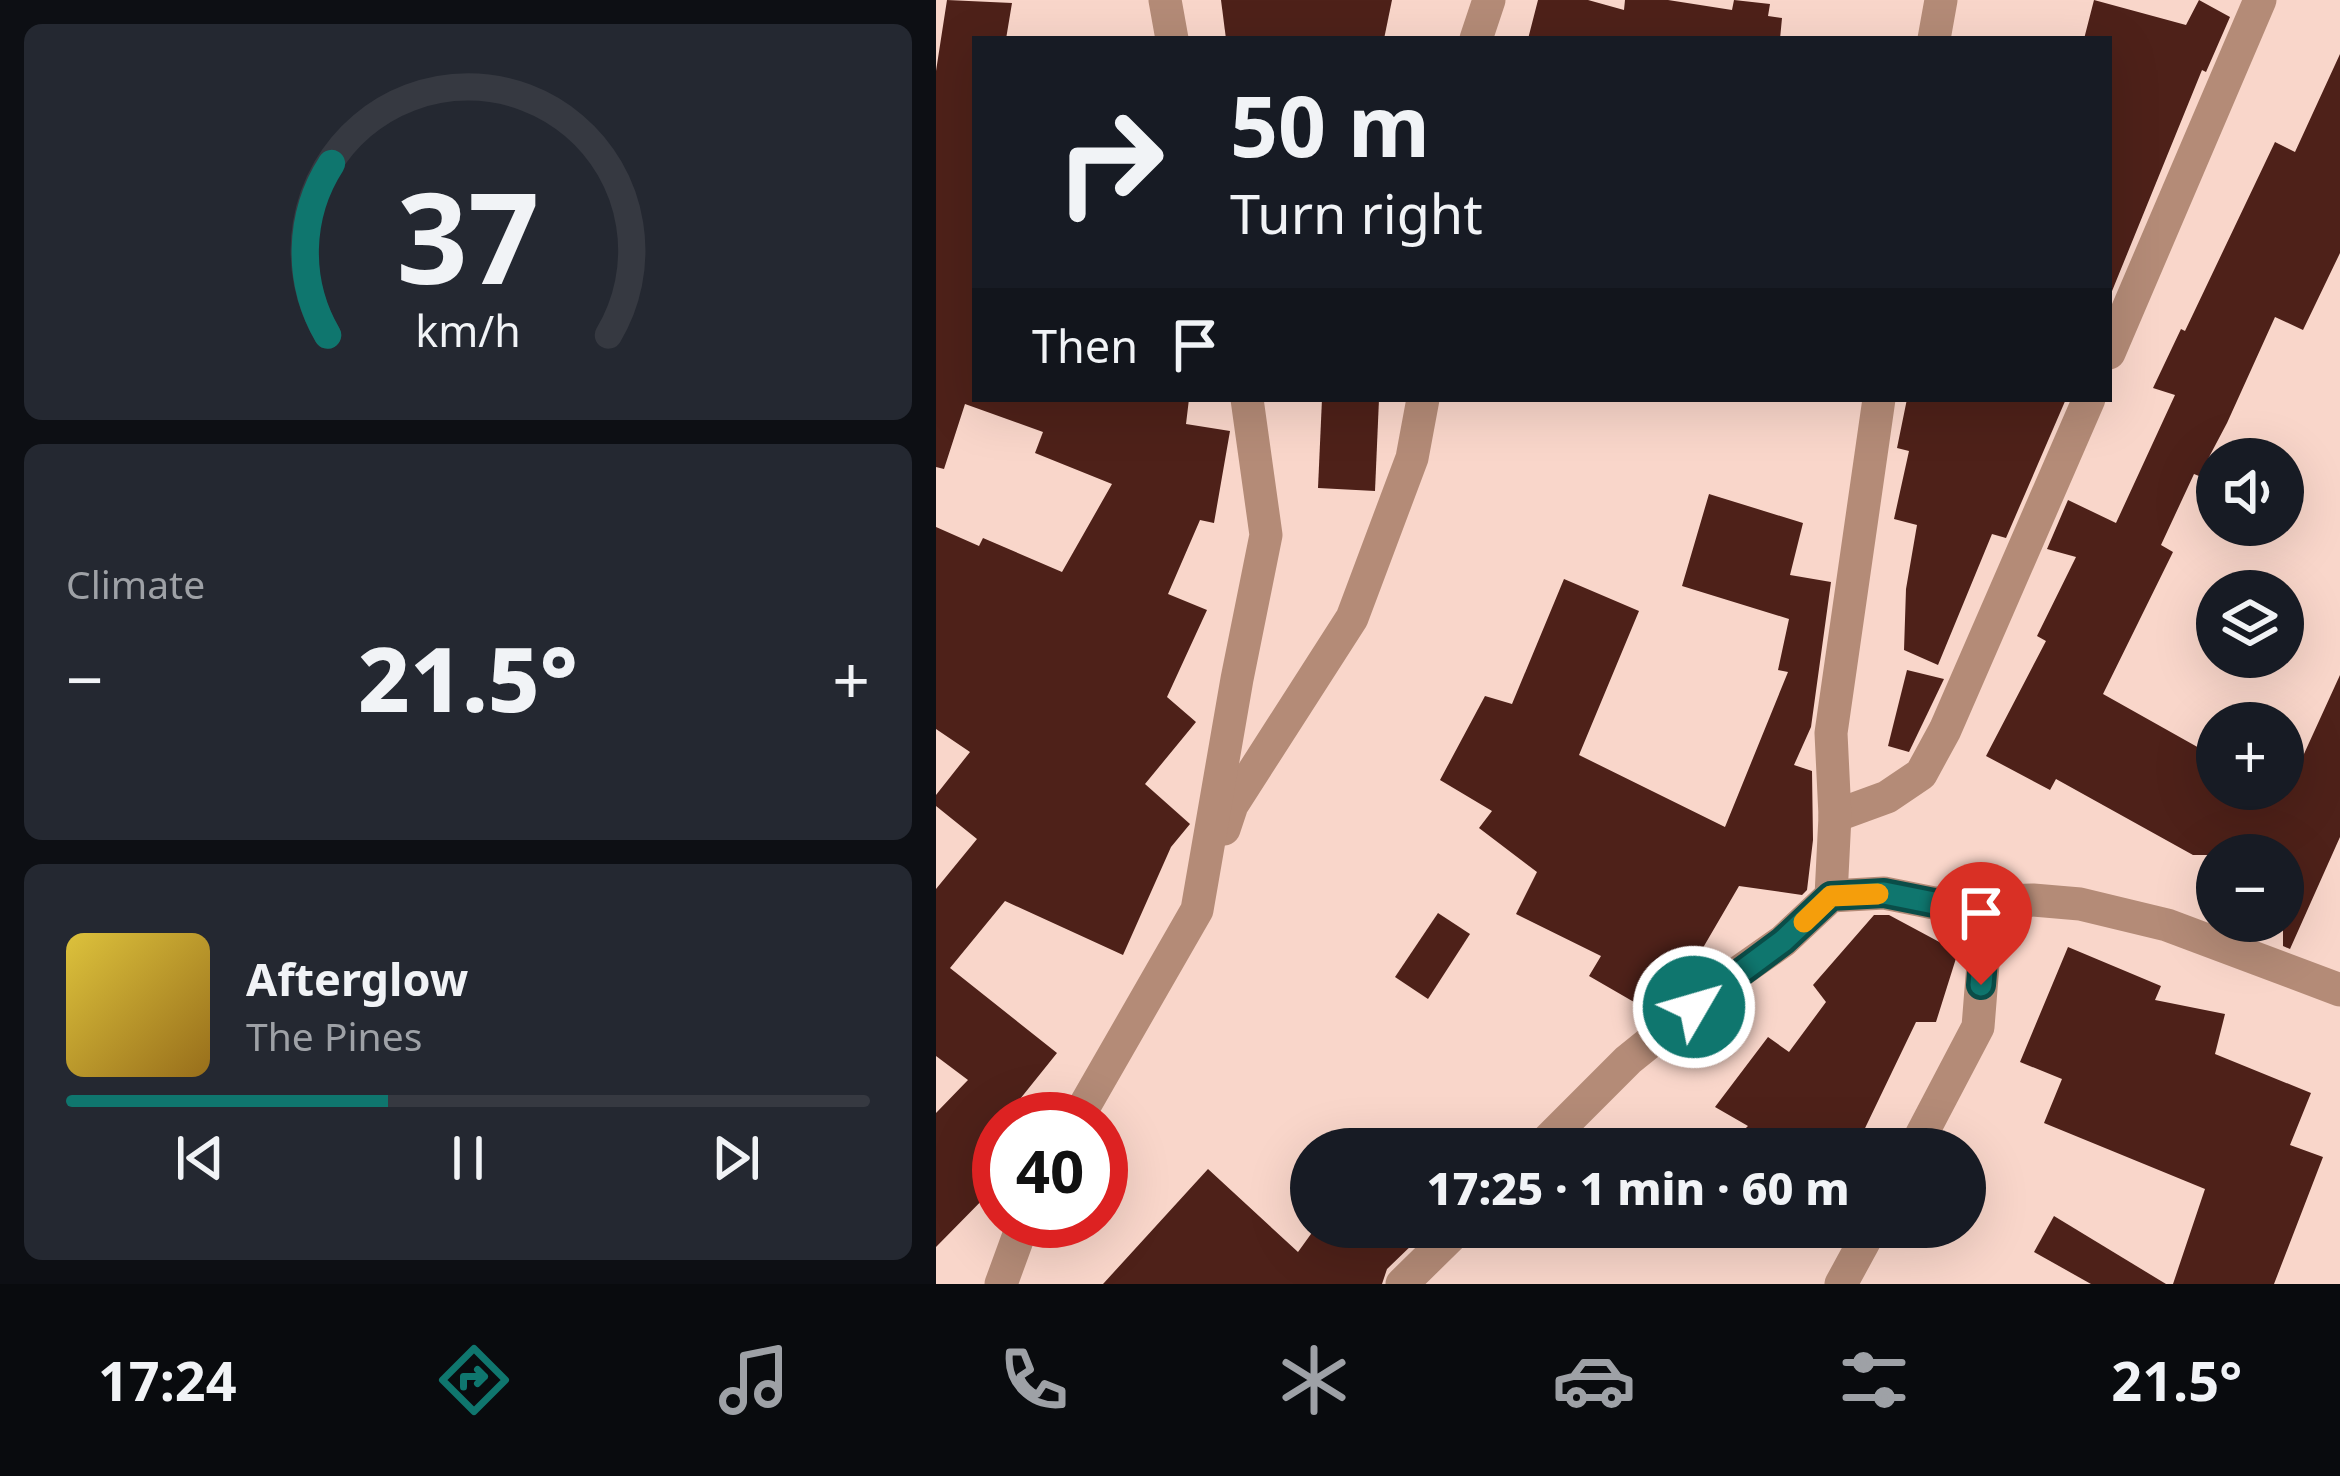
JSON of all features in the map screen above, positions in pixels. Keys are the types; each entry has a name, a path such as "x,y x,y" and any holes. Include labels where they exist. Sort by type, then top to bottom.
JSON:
{"street":[{"path":"1165,0 1171,36"},
{"path":"1477,36 1489,0"},
{"path":"1935,36 1941,0"},
{"path":"2112,346 2260,0"},
{"path":"1197,910 1266,536 1247,402"},
{"path":"1093,1092 1197,910 1232,805 1352,618 1412,458 1422,402"},
{"path":"1831,896 1831,734 1879,402"},
{"path":"1834,815 1887,797 1921,774 1945,730 2088,402"},
{"path":"1560,1128 1628,1060 1726,980 1783,941 1831,896 1884,893 1934,903 2056,902 2126,913 2340,990"},
{"path":"1925,1128 1978,1028 1988,901"},
{"path":"1001,1284 1014,1248"},
{"path":"1402,1284 1439,1248"},
{"path":"1841,1284 1861,1248"}],"building":[{"path":"947,0 1012,3 1006,36 972,36 972,402 1189,402 1186,424 1230,431 1214,523 1200,520 1168,594 1207,610 1167,697 1196,722 1145,784 1190,824 1171,847 1123,955 1005,901 950,968 1057,1053 1026,1092 972,1092 972,1210 936,1247 936,1113 968,1080 936,1056 936,889 977,839 936,806 936,795 970,752 936,729 936,527 979,546 983,538 1062,572 1112,484 1035,453 1043,432 965,404 944,469 936,467 936,71"},
{"path":"1221,0 1392,0 1385,36 1226,36"},
{"path":"1538,0 1588,0 1624,10 1625,0 1668,0 1732,10 1734,0 1770,4 1768,16 1782,18 1780,36 1529,36"},
{"path":"2094,0 2186,25 2199,0 2230,17 2206,72 2202,70 2112,291 2112,36 2085,36"},
{"path":"2340,54 2340,253 2303,330 2275,317 2219,438 2196,438 2196,475 2161,545 2173,552 2103,694 2196,746 2196,810 2304,810 2304,754 2340,675 2340,837 2304,918 2304,834 2196,834 2193,855 2056,779 2050,790 1986,756 2046,641 2037,636 2076,557 2047,549 2068,500 2116,523 2175,395 2153,388 2181,329 2185,331 2275,142 2295,152"},
{"path":"1322,402 1379,402 1375,491 1318,488"},
{"path":"1906,402 2065,402 2006,538 1992,534 1938,665 1904,650 1906,589 1917,525 1894,519 1909,451 1897,448"},
{"path":"1709,494 1803,523 1790,575 1831,582 1811,727 1794,765 1812,771 1813,840 1807,890 1802,895 1739,886 1676,994 1653,1013 1589,976 1601,956 1516,914 1537,872 1479,828 1492,811 1440,780 1485,696 1512,704 1564,579 1639,611 1579,755 1725,827 1788,672 1778,670 1789,619 1682,586"},
{"path":"1907,670 1944,679 1909,752 1888,746"},
{"path":"1438,913 1470,934 1428,999 1395,977"},
{"path":"1874,915 1889,915 1958,952 1936,1022 1916,1022 1865,1128 1746,1128 1715,1107 1768,1037 1789,1052 1826,1002 1813,985"},
{"path":"2068,947 2161,986 2155,1000 2225,1014 2215,1054 2311,1093 2290,1145 2323,1157 2274,1284 2173,1284 2205,1189 2044,1123 2062,1079 2020,1062"},
{"path":"1208,1169 1298,1252 1301,1248 1409,1248 1387,1269 1382,1284 1103,1284"},
{"path":"2054,1216 2166,1284 2091,1284 2034,1252"}],"slow traffic":[{"path":"1804,922 1831,896 1878,894"}],"route":[{"path":"1694,1007 1783,941 1831,896 1884,893 1934,903 1988,901 1981,985"}]}
